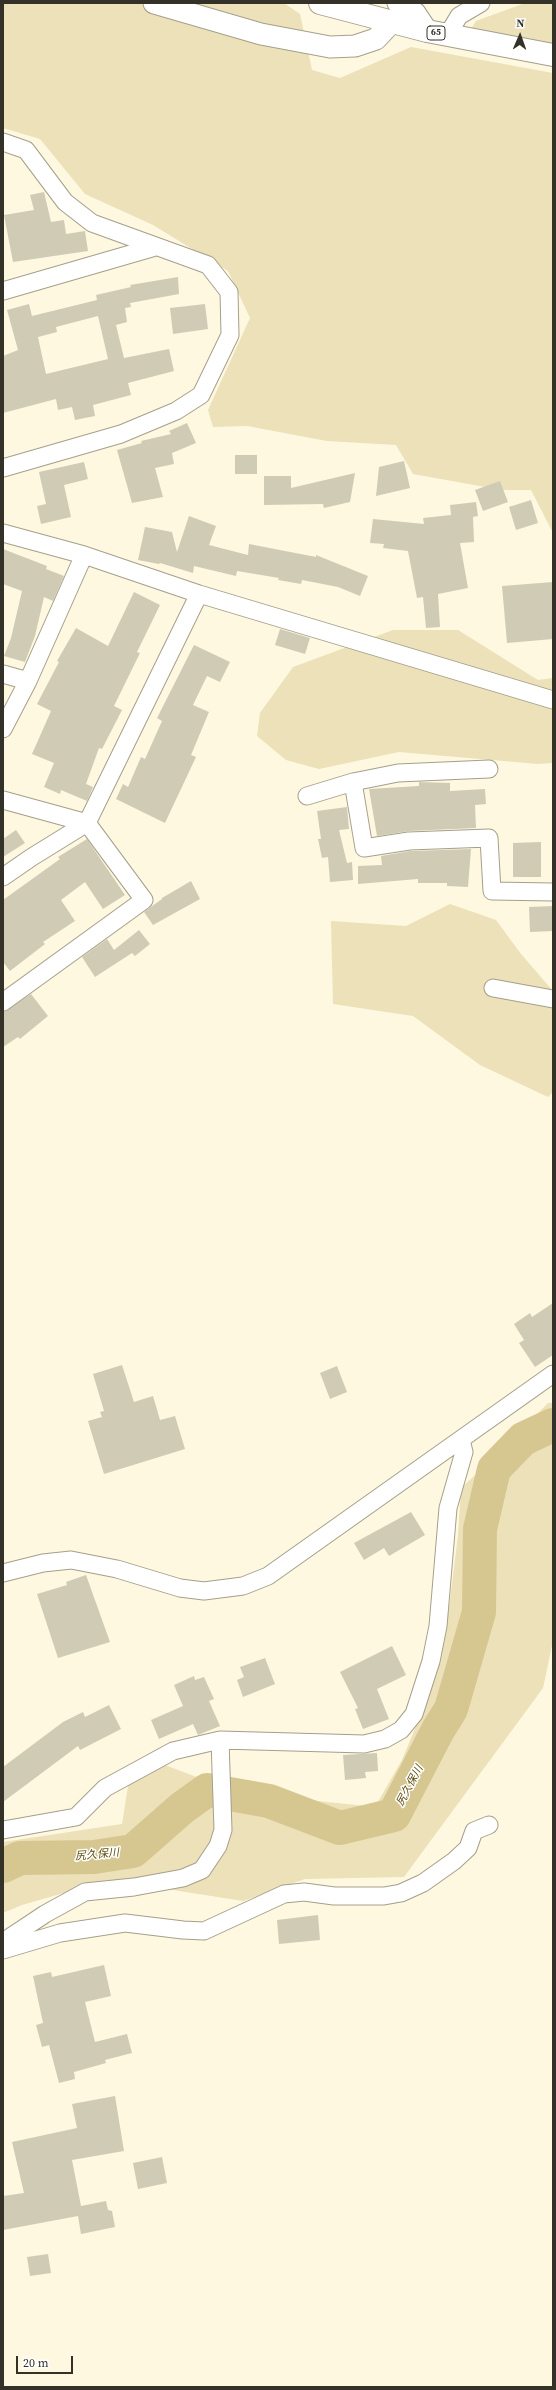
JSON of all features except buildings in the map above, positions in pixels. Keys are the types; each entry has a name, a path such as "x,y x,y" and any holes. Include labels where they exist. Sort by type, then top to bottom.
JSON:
{"main road":[{"name":"65","path":"320,3 395,13 437,34 553,55"}],"street":[{"path":"154,3 261,34 330,47 355,46 376,38 395,13"},
{"path":"437,34 460,16 481,3"},
{"path":"3,142 26,150 65,202 92,223 208,265 229,292 230,335 201,395 176,411 121,434 3,468"},
{"path":"3,291 155,247"},
{"path":"3,533 84,555 198,594 553,700"},
{"path":"3,729 28,681 84,555"},
{"path":"3,877 87,823 198,594"},
{"path":"3,674 28,681"},
{"path":"307,796 353,782 398,773 489,769"},
{"path":"353,782 364,848 409,841 489,838 492,891 553,892"},
{"path":"3,800 87,823 144,900 3,1002"},
{"path":"492,988 553,999"},
{"path":"3,1573 43,1563 71,1560 117,1569 180,1588 204,1591 243,1586 268,1576 553,1374"},
{"path":"3,1830 76,1817 105,1788 173,1751 220,1740 364,1744 385,1739 401,1730 414,1714 436,1640 448,1508 464,1452 461,1440"},
{"path":"3,1942 45,1914 85,1892 134,1887 183,1878 202,1870 218,1846 223,1830 224,1806 220,1764 220,1740"},
{"path":"3,1950 60,1933 125,1923 204,1931 284,1894 304,1892 334,1896 384,1896 401,1893 423,1883 454,1861 468,1848 474,1831 489,1825"}],"shaded area":[{"path":"3,3 284,3 300,14 312,70 340,78 411,47 553,73 553,533 531,490 502,490 413,474 396,445 327,441 247,426 213,427 208,410 250,318 228,271 153,225 85,194 40,139 3,128"},
{"path":"525,3 553,3 553,44 471,29 476,21"},
{"path":"393,630 458,630 538,680 553,678 553,763 538,764 399,752 319,769 286,760 257,736 260,713 293,667"},
{"path":"450,904 496,920 521,954 553,991 553,1092 548,1097 480,1065 413,1016 333,1004 331,921 406,926"},
{"path":"548,1403 553,1403 553,1641 543,1688 404,1877 305,1879 243,1901 109,1880 22,1905 3,1913 3,1842 122,1824 129,1780 162,1764 234,1791 273,1788 299,1799 375,1807 402,1760 428,1697 449,1608 458,1535 461,1488 496,1456"}],"waterway":[{"name":"尻久保川","path":"3,1866 20,1858 94,1857 133,1851 182,1808 207,1790 269,1801 340,1828 394,1815 438,1730 451,1709 479,1612 480,1529 494,1469 523,1439 553,1425"}]}
